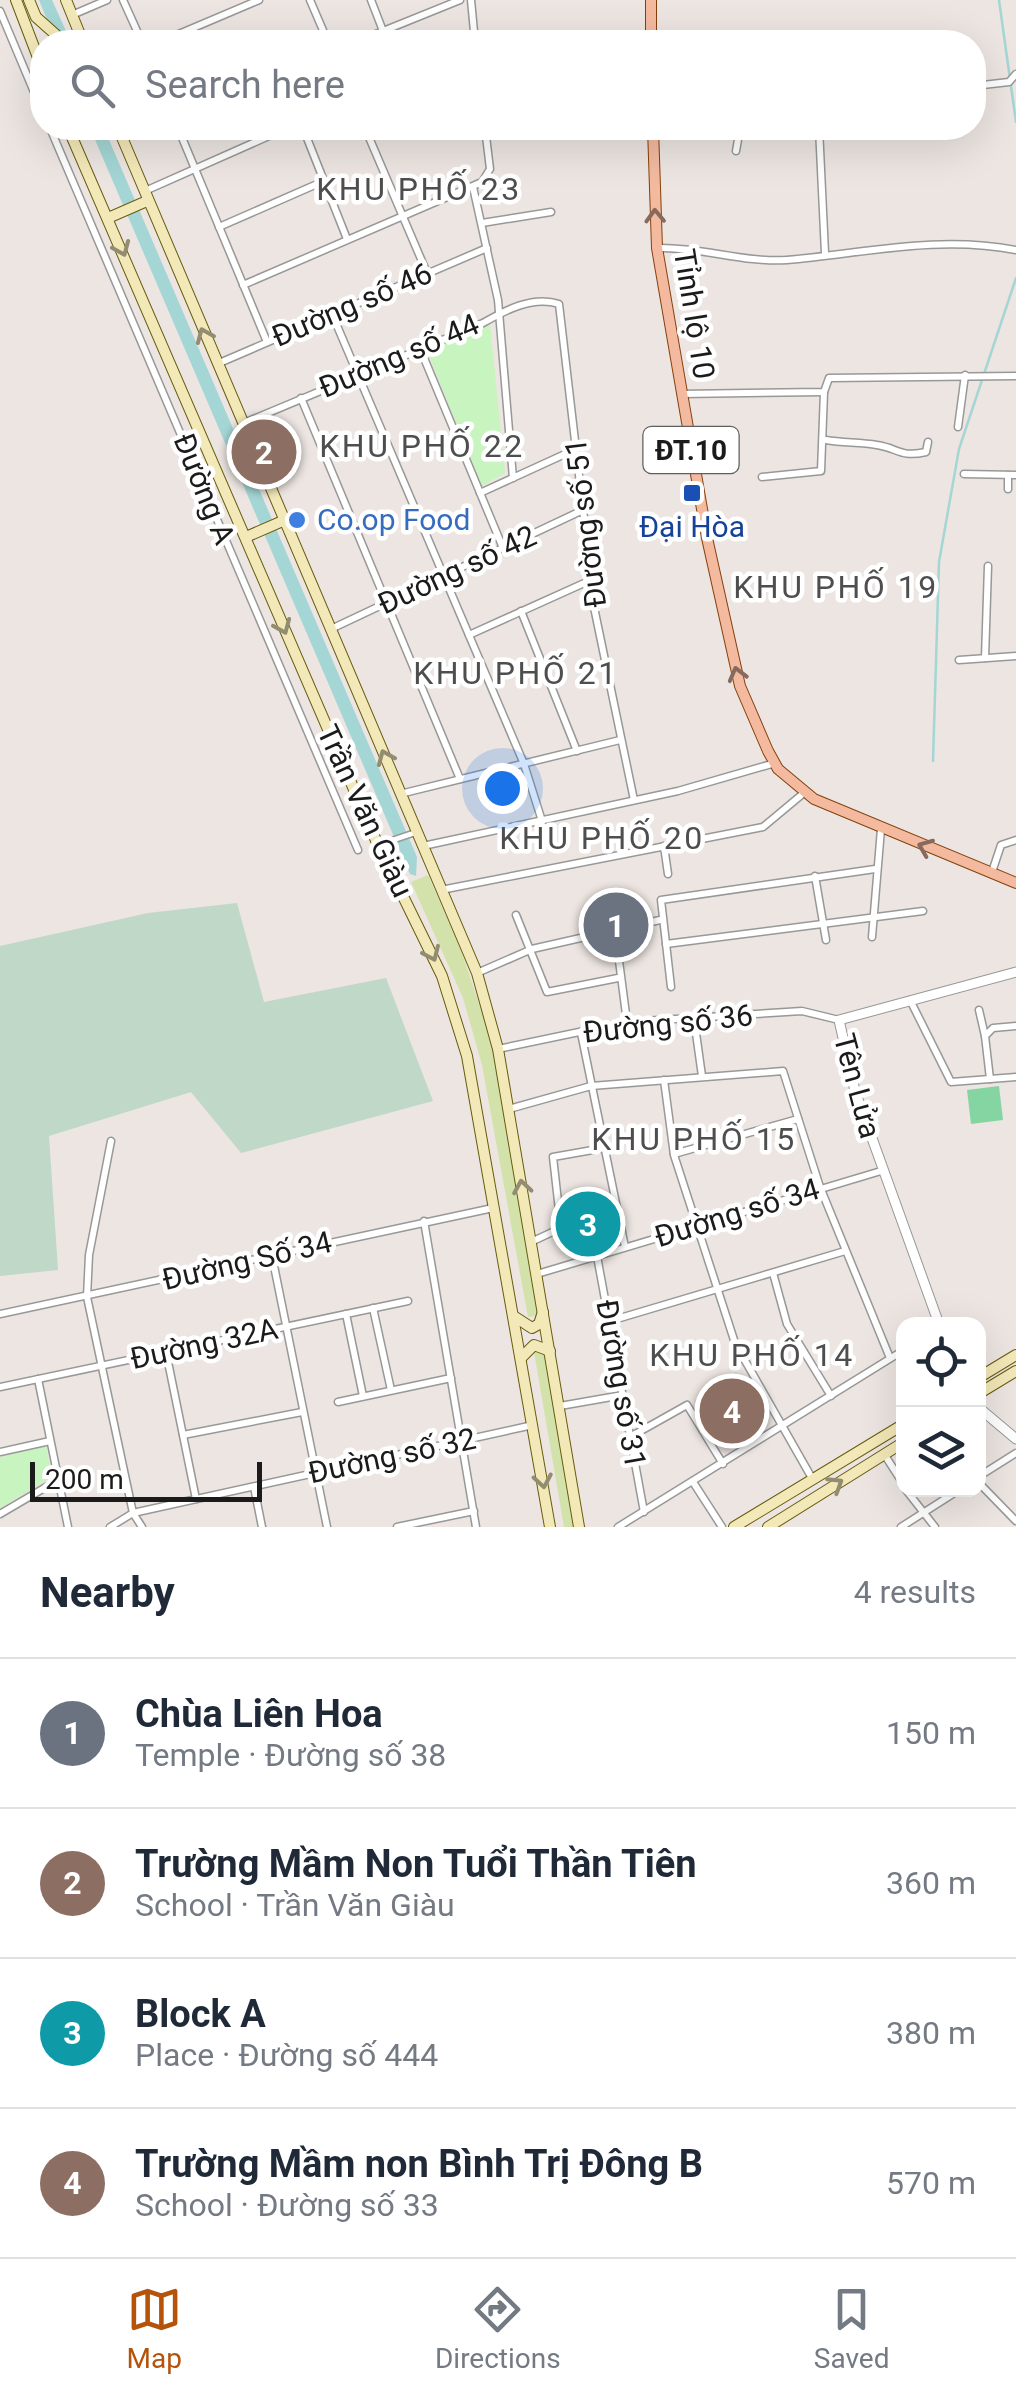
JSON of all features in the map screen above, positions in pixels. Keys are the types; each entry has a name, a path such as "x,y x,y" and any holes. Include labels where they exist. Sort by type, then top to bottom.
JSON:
{"main road":[{"path":"29,0 36,17 51,30"},
{"path":"66,0 78,30"},
{"path":"651,0 652,30"},
{"path":"16,6 30,39"},
{"name":"Trần Văn Giàu","path":"73,140 454,1008 522,1358 550,1527"},
{"name":"Trần Văn Giàu","path":"123,140 281,522 331,629 414,833 477,973 498,1049 579,1527"},
{"name":"Tỉnh lộ 10","path":"652,140 657,248 716,588 740,686 774,763 805,792 881,829 1016,883"},
{"path":"108,218 145,196"},
{"path":"249,535 281,522"},
{"path":"514,1316 532,1328 540,1324 543,1312"},
{"path":"522,1358 537,1344 550,1352"},
{"path":"986,1373 1016,1356"},
{"path":"986,1389 1016,1371"},
{"path":"734,1527 896,1429"},
{"path":"768,1527 896,1447"}],"street":[{"path":"72,15 107,0"},
{"path":"123,0 137,30"},
{"path":"188,30 259,0"},
{"path":"310,0 323,30"},
{"path":"371,0 383,30"},
{"path":"385,30 460,0"},
{"path":"471,0 474,30"},
{"path":"0,11 30,82"},
{"path":"986,85 1009,82 1016,74"},
{"name":"Đường A","path":"55,140 358,850"},
{"path":"183,140 267,342"},
{"path":"145,196 195,166 258,140"},
{"path":"308,140 347,239"},
{"path":"370,140 428,273"},
{"path":"243,285 473,188 489,175 486,140"},
{"path":"736,150 738,140"},
{"path":"820,140 825,254"},
{"path":"219,227 324,181"},
{"path":"473,188 499,311 513,478"},
{"path":"482,223 551,212"},
{"path":"657,248 688,247 765,260 950,242 1016,250"},
{"name":"Đường số 46","path":"217,364 487,248"},
{"name":"Đường số 44","path":"242,424 419,346 483,323 499,311 549,301 558,304"},
{"name":"Đường số 51","path":"558,304 591,580 634,800"},
{"path":"332,314 524,764 542,820"},
{"path":"419,346 503,548"},
{"path":"958,428 970,375"},
{"path":"762,477 822,471 826,440 824,392 829,378 1016,376"},
{"path":"681,394 824,392"},
{"path":"301,398 460,780"},
{"path":"826,440 884,445 892,452 910,454 926,452 928,442"},
{"path":"480,493 576,450"},
{"path":"964,474 1012,475 1008,488"},
{"name":"Đường số 42","path":"331,629 583,510"},
{"path":"985,658 988,566"},
{"path":"469,635 591,580"},
{"path":"522,611 578,751"},
{"path":"959,660 1016,656"},
{"path":"400,794 620,740"},
{"path":"423,846 634,800 774,763"},
{"path":"441,890 768,826 805,792"},
{"path":"872,936 881,829"},
{"path":"382,844 414,833"},
{"path":"992,874 1001,845 1016,840"},
{"path":"664,846 668,874"},
{"path":"671,988 660,920 661,900 876,869"},
{"path":"814,876 826,940"},
{"path":"666,944 923,911"},
{"path":"516,915 546,992 618,978"},
{"path":"477,973 532,949 660,920"},
{"path":"615,930 618,978 627,1022"},
{"name":"Tên Lửa","path":"936,1317 854,1091 839,1020 1016,972"},
{"path":"910,1000 947,1078 956,1083 1016,1077"},
{"path":"980,1010 990,1080"},
{"name":"Đường số 36","path":"498,1049 627,1022 802,1011 839,1020"},
{"path":"694,1019 702,1076"},
{"path":"986,1036 992,1028 1016,1026"},
{"path":"581,1032 625,1247"},
{"path":"509,1109 591,1086 782,1071 820,1187 890,1358"},
{"path":"664,1080 674,1154 735,1344 813,1480"},
{"path":"674,1154 798,1119"},
{"path":"111,1140 89,1255 87,1297 133,1513 142,1527"},
{"path":"531,1242 561,1228 553,1157 604,1148"},
{"name":"Đường số 34","path":"536,1274 881,1170"},
{"name":"Đường Số 34","path":"0,1314 494,1208"},
{"path":"424,1221 476,1527"},
{"path":"610,1321 845,1251"},
{"path":"272,1256 327,1527"},
{"name":"Đường số 31","path":"597,1256 644,1512"},
{"path":"773,1272 788,1324 831,1396"},
{"name":"Đường 32A","path":"0,1387 408,1301"},
{"path":"373,1308 391,1390"},
{"path":"346,1314 364,1396"},
{"path":"166,1352 196,1499"},
{"path":"618,1527 896,1355"},
{"path":"338,1402 451,1378"},
{"path":"38,1379 68,1527"},
{"path":"560,1406 623,1395"},
{"path":"630,1437 688,1405 723,1464"},
{"path":"979,1407 1016,1438"},
{"name":"Đường số 32","path":"183,1435 302,1412"},
{"name":"Đường số 32","path":"133,1513 533,1426"},
{"path":"0,1452 50,1441"},
{"path":"986,1474 1016,1453"},
{"path":"884,1454 896,1473"},
{"path":"0,1514 58,1480"},
{"path":"693,1482 722,1527"},
{"path":"254,1486 262,1527"},
{"path":"986,1489 1016,1521"},
{"path":"911,1497 935,1527"},
{"path":"901,1527 948,1497"},
{"path":"397,1527 474,1511"},
{"path":"110,1527 133,1513"}],"green space":[{"path":"490,324 505,473 482,486 427,351"},
{"path":"428,875 461,950 496,1055 540,1315 528,1317 482,1065 463,998 411,882"},
{"path":"237,903 264,1002 386,978 433,1101 241,1153 191,1092 49,1136 58,1270 0,1276 0,946 148,913"},
{"path":"999,1086 1003,1120 971,1124 967,1090"},
{"path":"545,1344 577,1527 564,1527 533,1346"},
{"path":"46,1446 52,1477 0,1508 0,1457"}],"water":[{"path":"39,0 52,0 66,30 51,30"},
{"path":"95,140 109,140 417,857 416,876 410,874"}],"waterway":[{"path":"999,0 1016,122"},
{"path":"933,761 939,562 959,449 1016,278"}],"place":[{"name":"Trường Mầm Non Tuổi Thần Tiên","path":"264,452"},
{"name":"Đại Hòa","path":"692,493"},
{"name":"Co.op Food","path":"297,520"},
{"name":"Chùa Liên Hoa","path":"616,925"},
{"name":"Block A","path":"588,1224"},
{"name":"Trường Mầm non Bình Trị Đông B","path":"732,1411"}],"district":[{"name":"KHU PHỐ 23","path":"419,189"},
{"name":"KHU PHỐ 22","path":"422,446"},
{"name":"KHU PHỐ 19","path":"836,587"},
{"name":"KHU PHỐ 21","path":"516,673"},
{"name":"KHU PHỐ 20","path":"602,838"},
{"name":"KHU PHỐ 15","path":"694,1139"},
{"name":"KHU PHỐ 14","path":"752,1355"}]}
